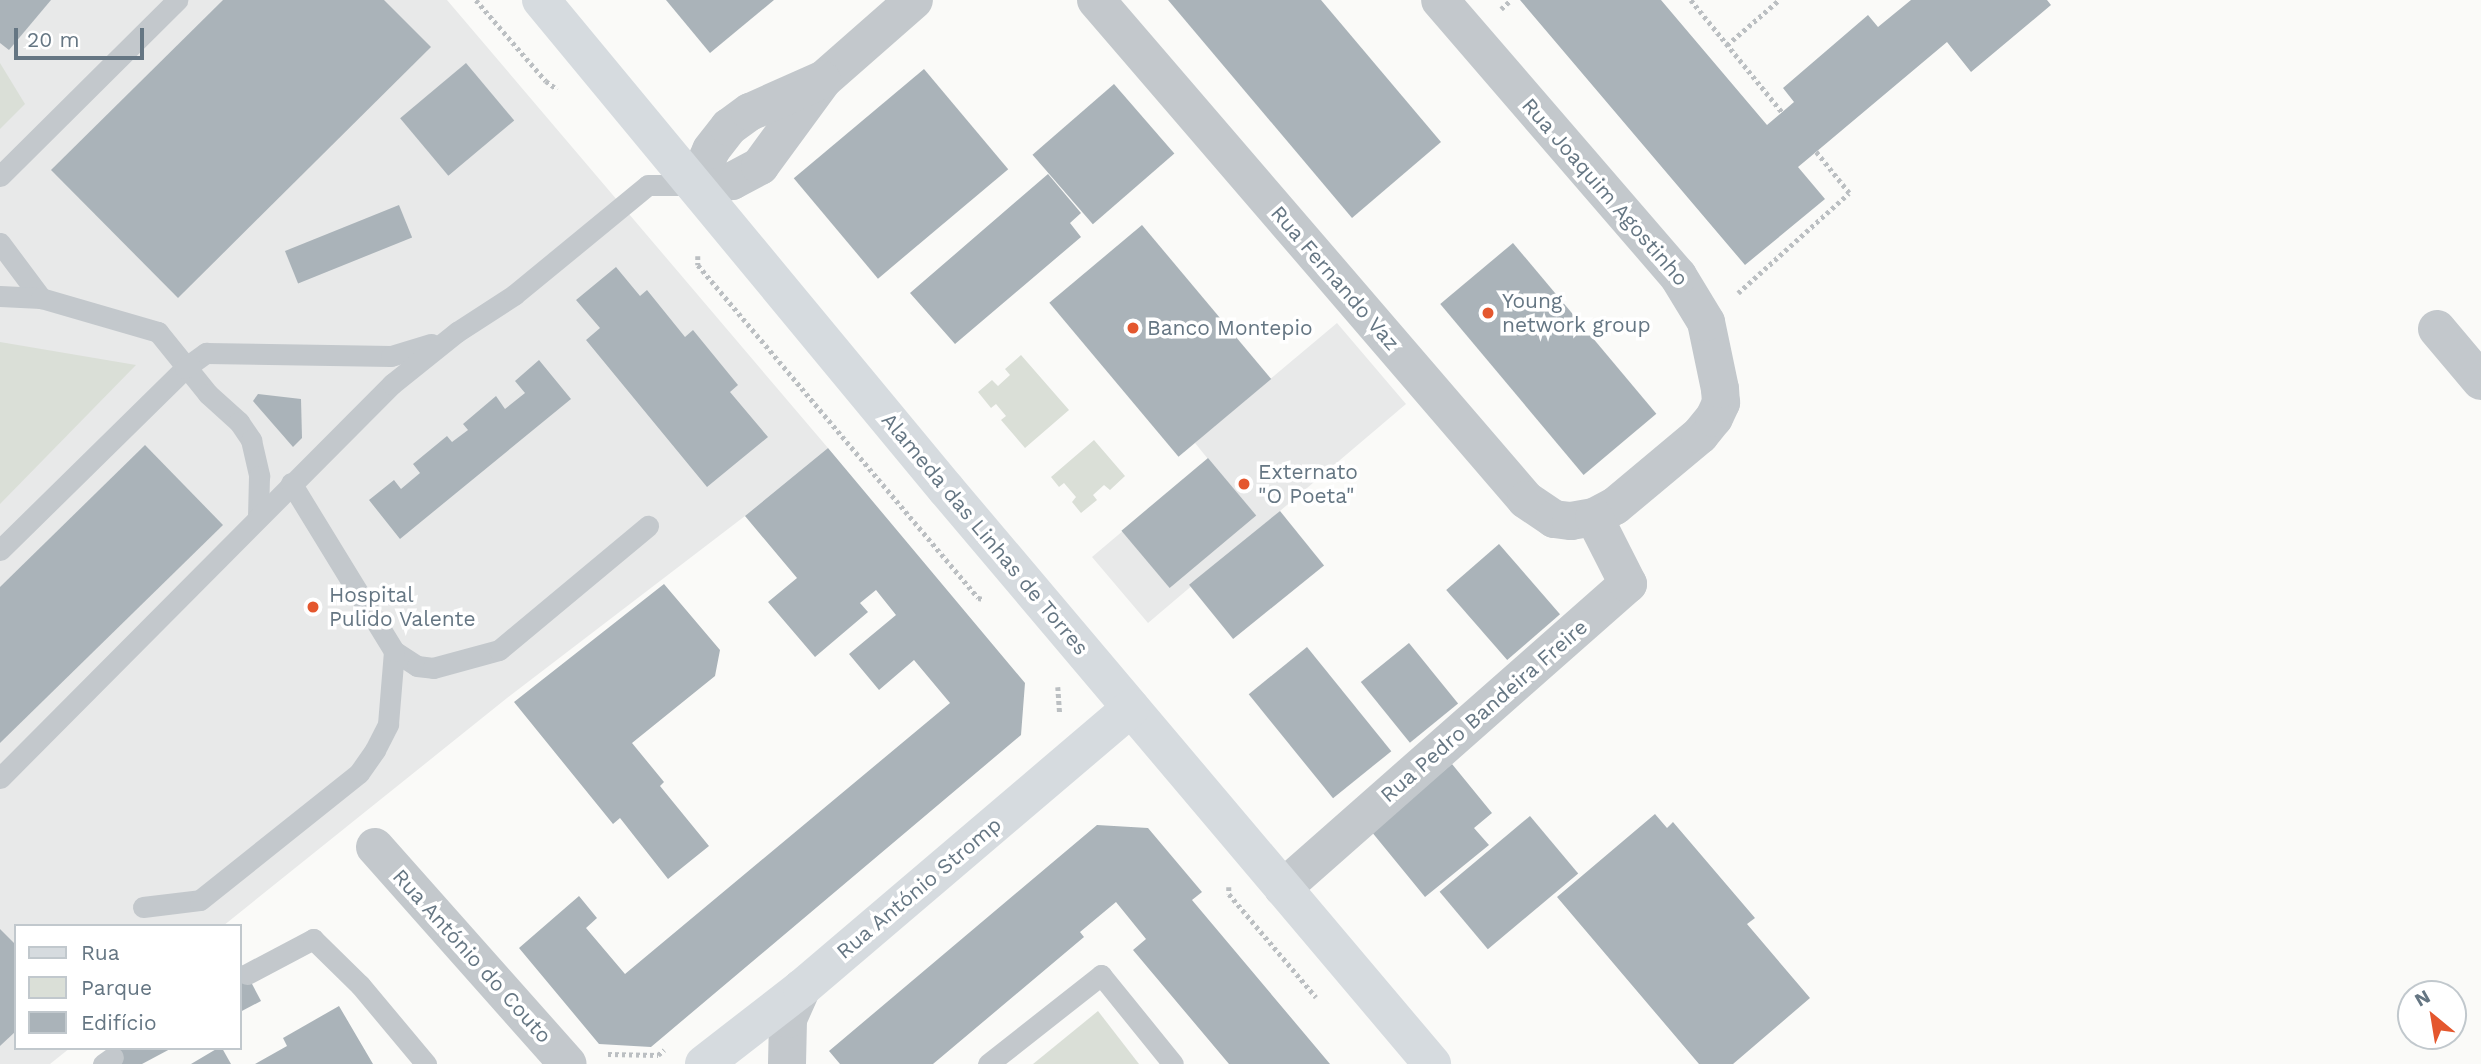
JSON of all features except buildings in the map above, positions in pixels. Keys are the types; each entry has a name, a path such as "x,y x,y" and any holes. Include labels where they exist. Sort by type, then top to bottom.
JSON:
{"main road":[{"name":"Alameda das Linhas de Torres","path":"541,0 1131,708 1432,1064"},
{"name":"Rua António Stromp","path":"704,1064 802,988 1131,708"}],"street":[{"path":"695,185 732,181 760,166 822,80 914,0"},
{"name":"Rua Fernando Vaz","path":"1096,0 1526,500 1554,519 1571,521 1594,517"},
{"name":"Rua Joaquim Agostinho","path":"1440,0 1678,276 1706,322 1720,389 1721,403 1714,418 1700,435 1615,506 1594,517"},
{"path":"695,185 711,150 729,127 750,112 822,80"},
{"path":"2437,329 2481,381"},
{"name":"Rua Pedro Bandeira Freire","path":"1283,888 1628,584 1594,517"},
{"name":"Rua António do Couto","path":"376,847 568,1064"},
{"path":"787,1064 788,1018 802,988"}],"lane":[{"path":"0,176 177,0"},
{"path":"0,778 392,384 457,332 514,295 648,185 695,185"},
{"path":"0,243 41,298"},
{"path":"0,296 41,298 152,328 163,337 185,368 208,394 239,422 251,440 259,476 258,517"},
{"path":"0,550 185,368 206,353 391,356 408,353 457,332"},
{"path":"291,483 394,651 417,666 433,668 499,650 648,526"},
{"path":"143,907 200,900 359,773 375,750 387,724 394,651"},
{"path":"247,974 313,939 360,985 426,1064"},
{"path":"988,1064 1101,975 1173,1064"}],"path":[{"path":"1691,0 1782,112"},
{"path":"1727,45 1779,0"},
{"path":"1706,322 1849,193 1815,152"}],"shaded area":[{"name":"Hospital Pulido Valente","path":"0,0 447,0 828,448 745,516 507,698 225,924 14,924 14,1050 68,1050 50,1064 0,1064"},
{"name":"Externato \"O Poeta\"","path":"1337,323 1406,404 1148,623 1092,557 1208,459 1195,443 1199,439"}],"green space":[{"path":"0,63 25,104 0,129"},
{"path":"0,342 136,365 0,504"},
{"path":"1021,355 1069,410 1025,448 1001,420 1006,416 996,404 991,408 978,392 992,380 998,386 1010,375 1005,369"},
{"path":"1094,440 1125,476 1110,490 1104,485 1093,495 1097,500 1081,513 1072,502 1076,497 1064,483 1059,487 1051,477"},
{"path":"1098,1011 1139,1064 1033,1064"}],"place":[{"name":"Young network group","path":"1488,313"},
{"name":"Banco Montepio","path":"1133,328"},
{"name":"Externato \"O Poeta\"","path":"1244,484"},
{"name":"Hospital Pulido Valente","path":"313,607"}]}
